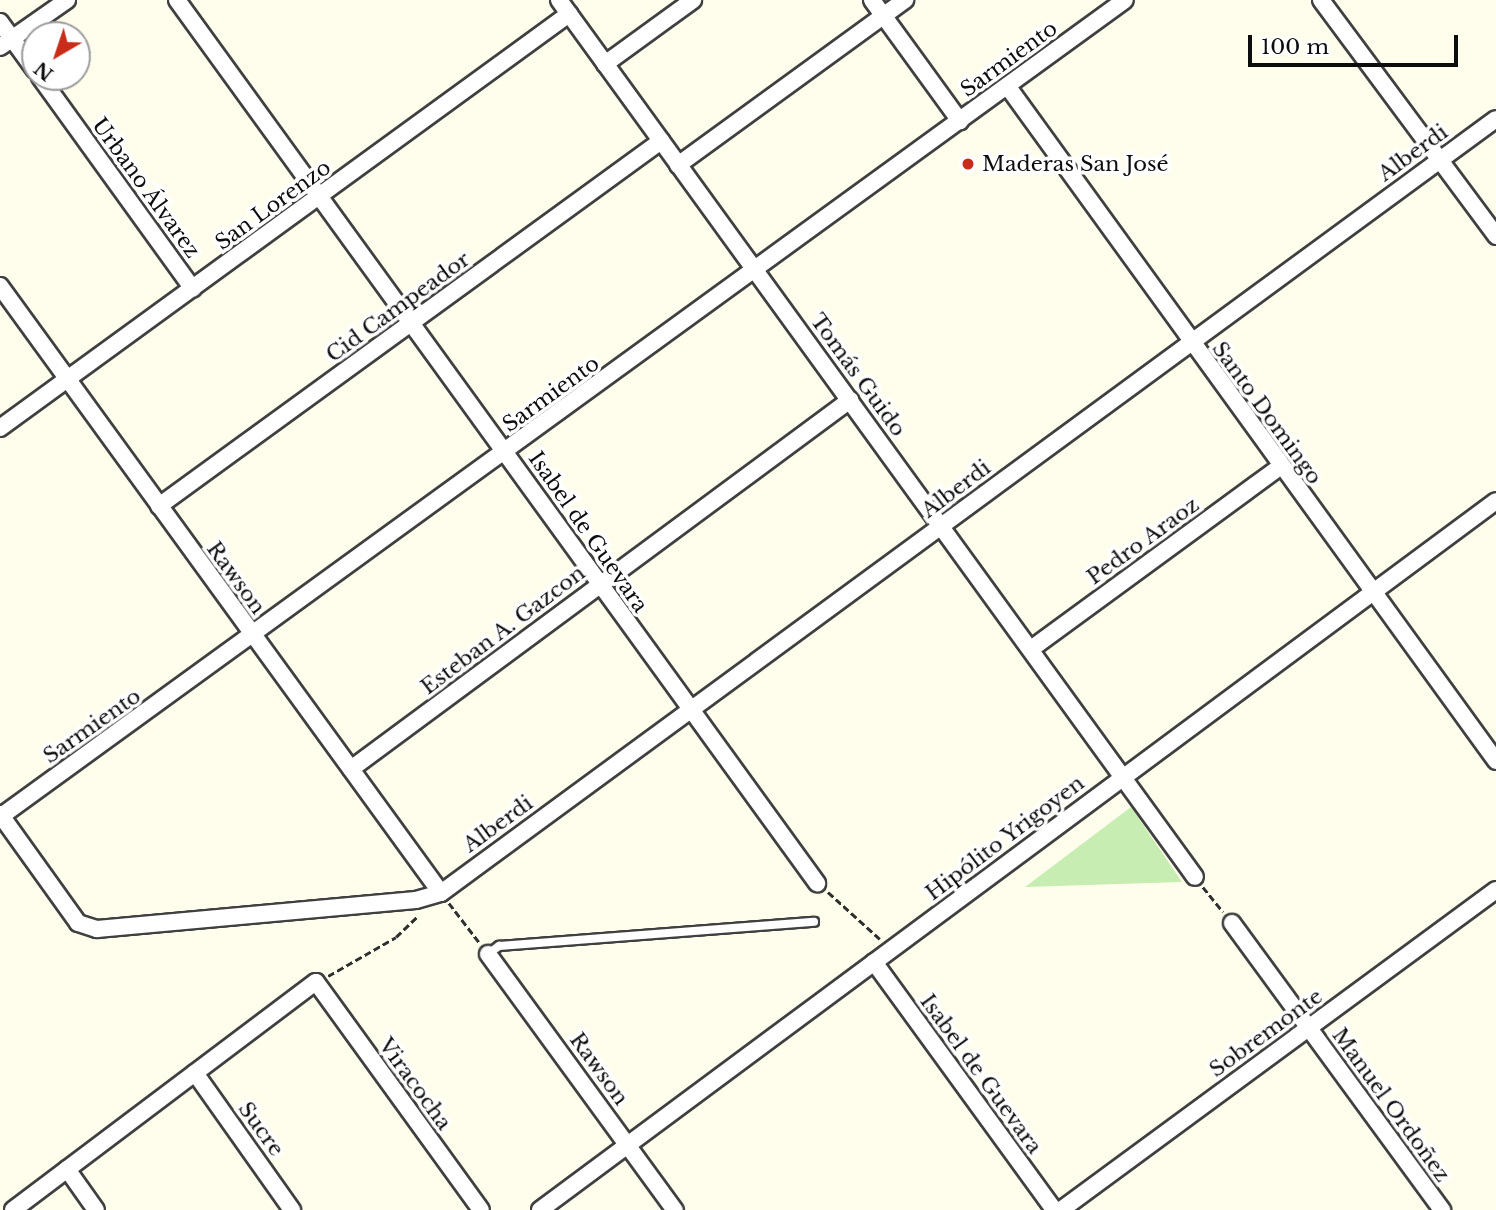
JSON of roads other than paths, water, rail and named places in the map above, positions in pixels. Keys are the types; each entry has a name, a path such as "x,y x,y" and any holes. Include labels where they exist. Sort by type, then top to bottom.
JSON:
{"street":[{"path":"6,43 67,0"},
{"name":"Isabel de Guevara","path":"177,0 413,323 688,710 817,883"},
{"name":"Tomás Guido","path":"558,0 1122,776"},
{"path":"605,64 693,0"},
{"path":"872,0 960,121"},
{"path":"678,165 905,0"},
{"name":"Sarmiento","path":"1,816 253,637 1125,0"},
{"path":"1321,0 1496,236"},
{"name":"San Lorenzo","path":"0,428 320,198 569,14"},
{"path":"0,22 6,43 21,57"},
{"name":"Santo Domingo","path":"1008,87 1280,467 1496,761"},
{"name":"Urbano Álvarez","path":"50,91 193,289"},
{"name":"Alberdi","path":"441,893 1496,119"},
{"name":"Cid Campeador","path":"159,506 661,141"},
{"name":"Rawson","path":"0,286 441,893"},
{"name":"Esteban A. Gazcon","path":"351,769 850,400"},
{"name":"Pedro Araoz","path":"1031,649 1280,467"},
{"name":"Hipólito Yrigoyen","path":"540,1210 1496,501"},
{"path":"1122,776 1195,877"},
{"path":"1,816 78,923 97,929 416,900 441,893"},
{"name":"Sobremonte","path":"1060,1210 1496,890"},
{"name":"Manuel Ordoñez","path":"1231,923 1442,1210"},
{"name":"Rawson","path":"488,954 675,1210"},
{"name":"Isabel de Guevara","path":"874,962 1054,1210"},
{"name":"Viracocha","path":"195,1073 316,982 481,1210"},
{"path":"13,1210 195,1073"},
{"name":"Sucre","path":"195,1073 292,1210"},
{"path":"67,1170 96,1210"}],"lane":[{"path":"488,954 499,946 814,922"}],"place":[{"name":"Maderas San José","path":"968,164"}]}
